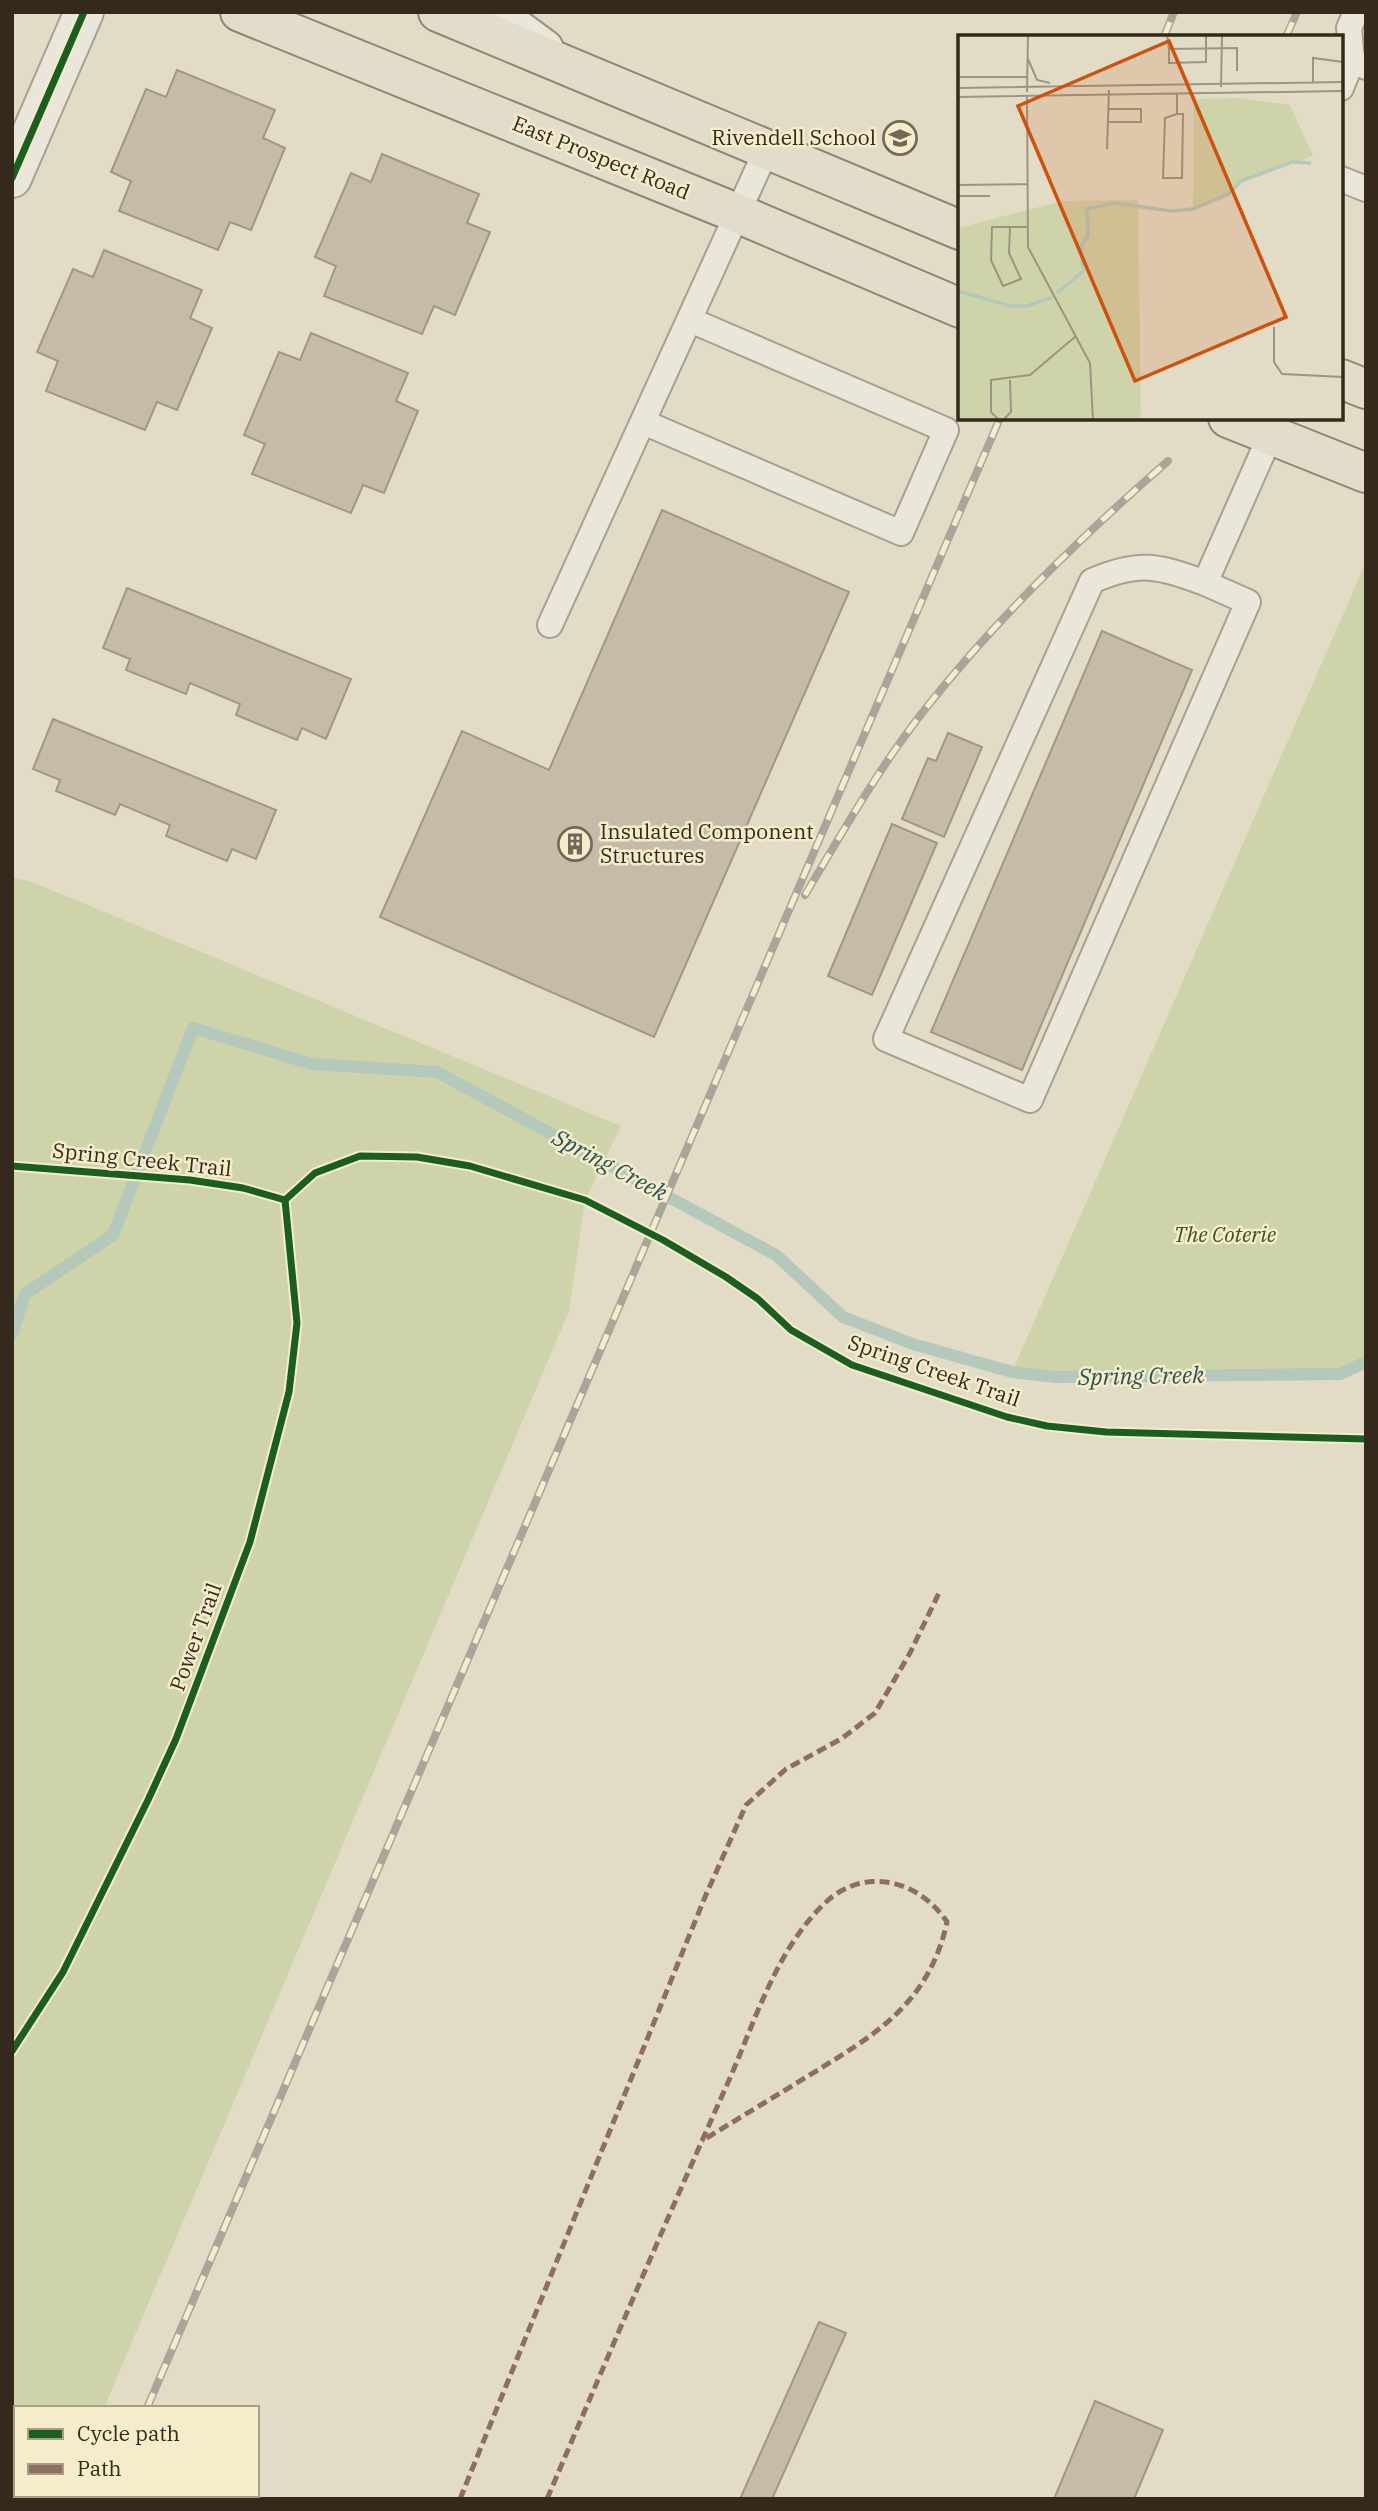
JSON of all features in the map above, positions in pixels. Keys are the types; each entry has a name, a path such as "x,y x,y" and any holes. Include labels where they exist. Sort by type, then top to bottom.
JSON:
{"main road":[{"name":"East Prospect Road","path":"240,12 739,214 958,307"},
{"path":"438,12 958,229"},
{"path":"1343,380 1366,388"},
{"path":"1233,420 1366,473"}],"street":[{"path":"12,178 84,12"},
{"path":"494,12 559,61"}],"lane":[{"path":"1343,85 1359,64 1349,28 1356,12"},
{"path":"550,625 766,151"},
{"path":"1343,179 1366,189"},
{"path":"643,422 901,533 946,430 690,320"},
{"path":"1205,583 1270,436"},
{"path":"1160,567 1205,583 1248,602 1030,1100 886,1039 1092,580 1121,568 1160,567"}],"green space":[{"name":"The Coterie","path":"1366,562 1366,1362 1340,1374 1056,1377 1012,1372"},
{"path":"12,878 30,881 621,1126 585,1200 569,1311 105,2406 14,2406 14,2497 66,2499 12,2499"}],"building":[{"path":"177,70 275,110 263,138 285,148 251,230 230,222 218,250 119,211 131,181 111,172 146,89 166,97"},
{"path":"382,154 479,194 467,223 490,232 455,315 434,306 422,334 324,296 336,266 315,257 351,173 371,182"},
{"path":"104,250 202,290 190,318 212,328 177,410 157,402 145,430 46,391 58,361 37,352 73,269 93,277"},
{"path":"311,333 408,373 396,401 418,411 384,493 363,485 351,513 252,474 265,444 244,435 279,352 300,360"},
{"name":"Insulated Component Structures","path":"662,510 849,592 654,1037 380,917 462,731 549,770"},
{"path":"127,588 351,679 326,739 302,728 297,740 236,715 240,704 190,683 186,694 126,670 130,659 103,648"},
{"path":"1102,631 1192,670 1022,1070 931,1032"},
{"path":"53,719 276,810 256,859 232,849 227,861 166,836 170,825 120,804 115,815 56,791 60,780 33,769"},
{"path":"948,733 982,747 944,837 902,819 928,758 936,761"},
{"path":"892,824 937,843 872,995 828,976"},
{"path":"819,2322 846,2333 772,2499 740,2499"},
{"path":"1095,2401 1163,2430 1134,2499 1054,2499"}],"waterway":[{"name":"Spring Creek","path":"12,1334 25,1294 113,1235 193,1028 312,1064 437,1072 776,1255 843,1317 913,1344 1012,1372 1056,1377 1340,1374 1366,1362"}],"railway":[{"path":"1165,35 1174,12"},
{"path":"1287,35 1297,12"},
{"path":"148,2406 999,420"},
{"path":"805,895 862,799 893,753 954,674 1041,579 1168,461"}],"marked path":[{"path":"460,2499 705,1897 746,1805 786,1769 841,1739 875,1713 910,1653 940,1591"},
{"path":"547,2499 767,1989 793,1942 826,1902 857,1884 874,1881 891,1883 922,1896 935,1908 947,1922 939,1950 913,1996 896,2014 855,2046 702,2141"}],"cycle path":[{"path":"12,178 84,12"},
{"name":"Spring Creek Trail","path":"12,1166 190,1180 243,1188 285,1200 315,1173 360,1156 417,1157 470,1166 585,1200 663,1240 758,1299 791,1330 852,1365 1007,1417 1047,1426 1106,1432 1366,1439"},
{"name":"Power Trail","path":"12,2051 63,1972 148,1800 176,1739 250,1542 289,1392 297,1323 285,1200"}],"place":[{"name":"Rivendell School","path":"900,138"},
{"name":"Insulated Component Structures","path":"575,844"}]}
